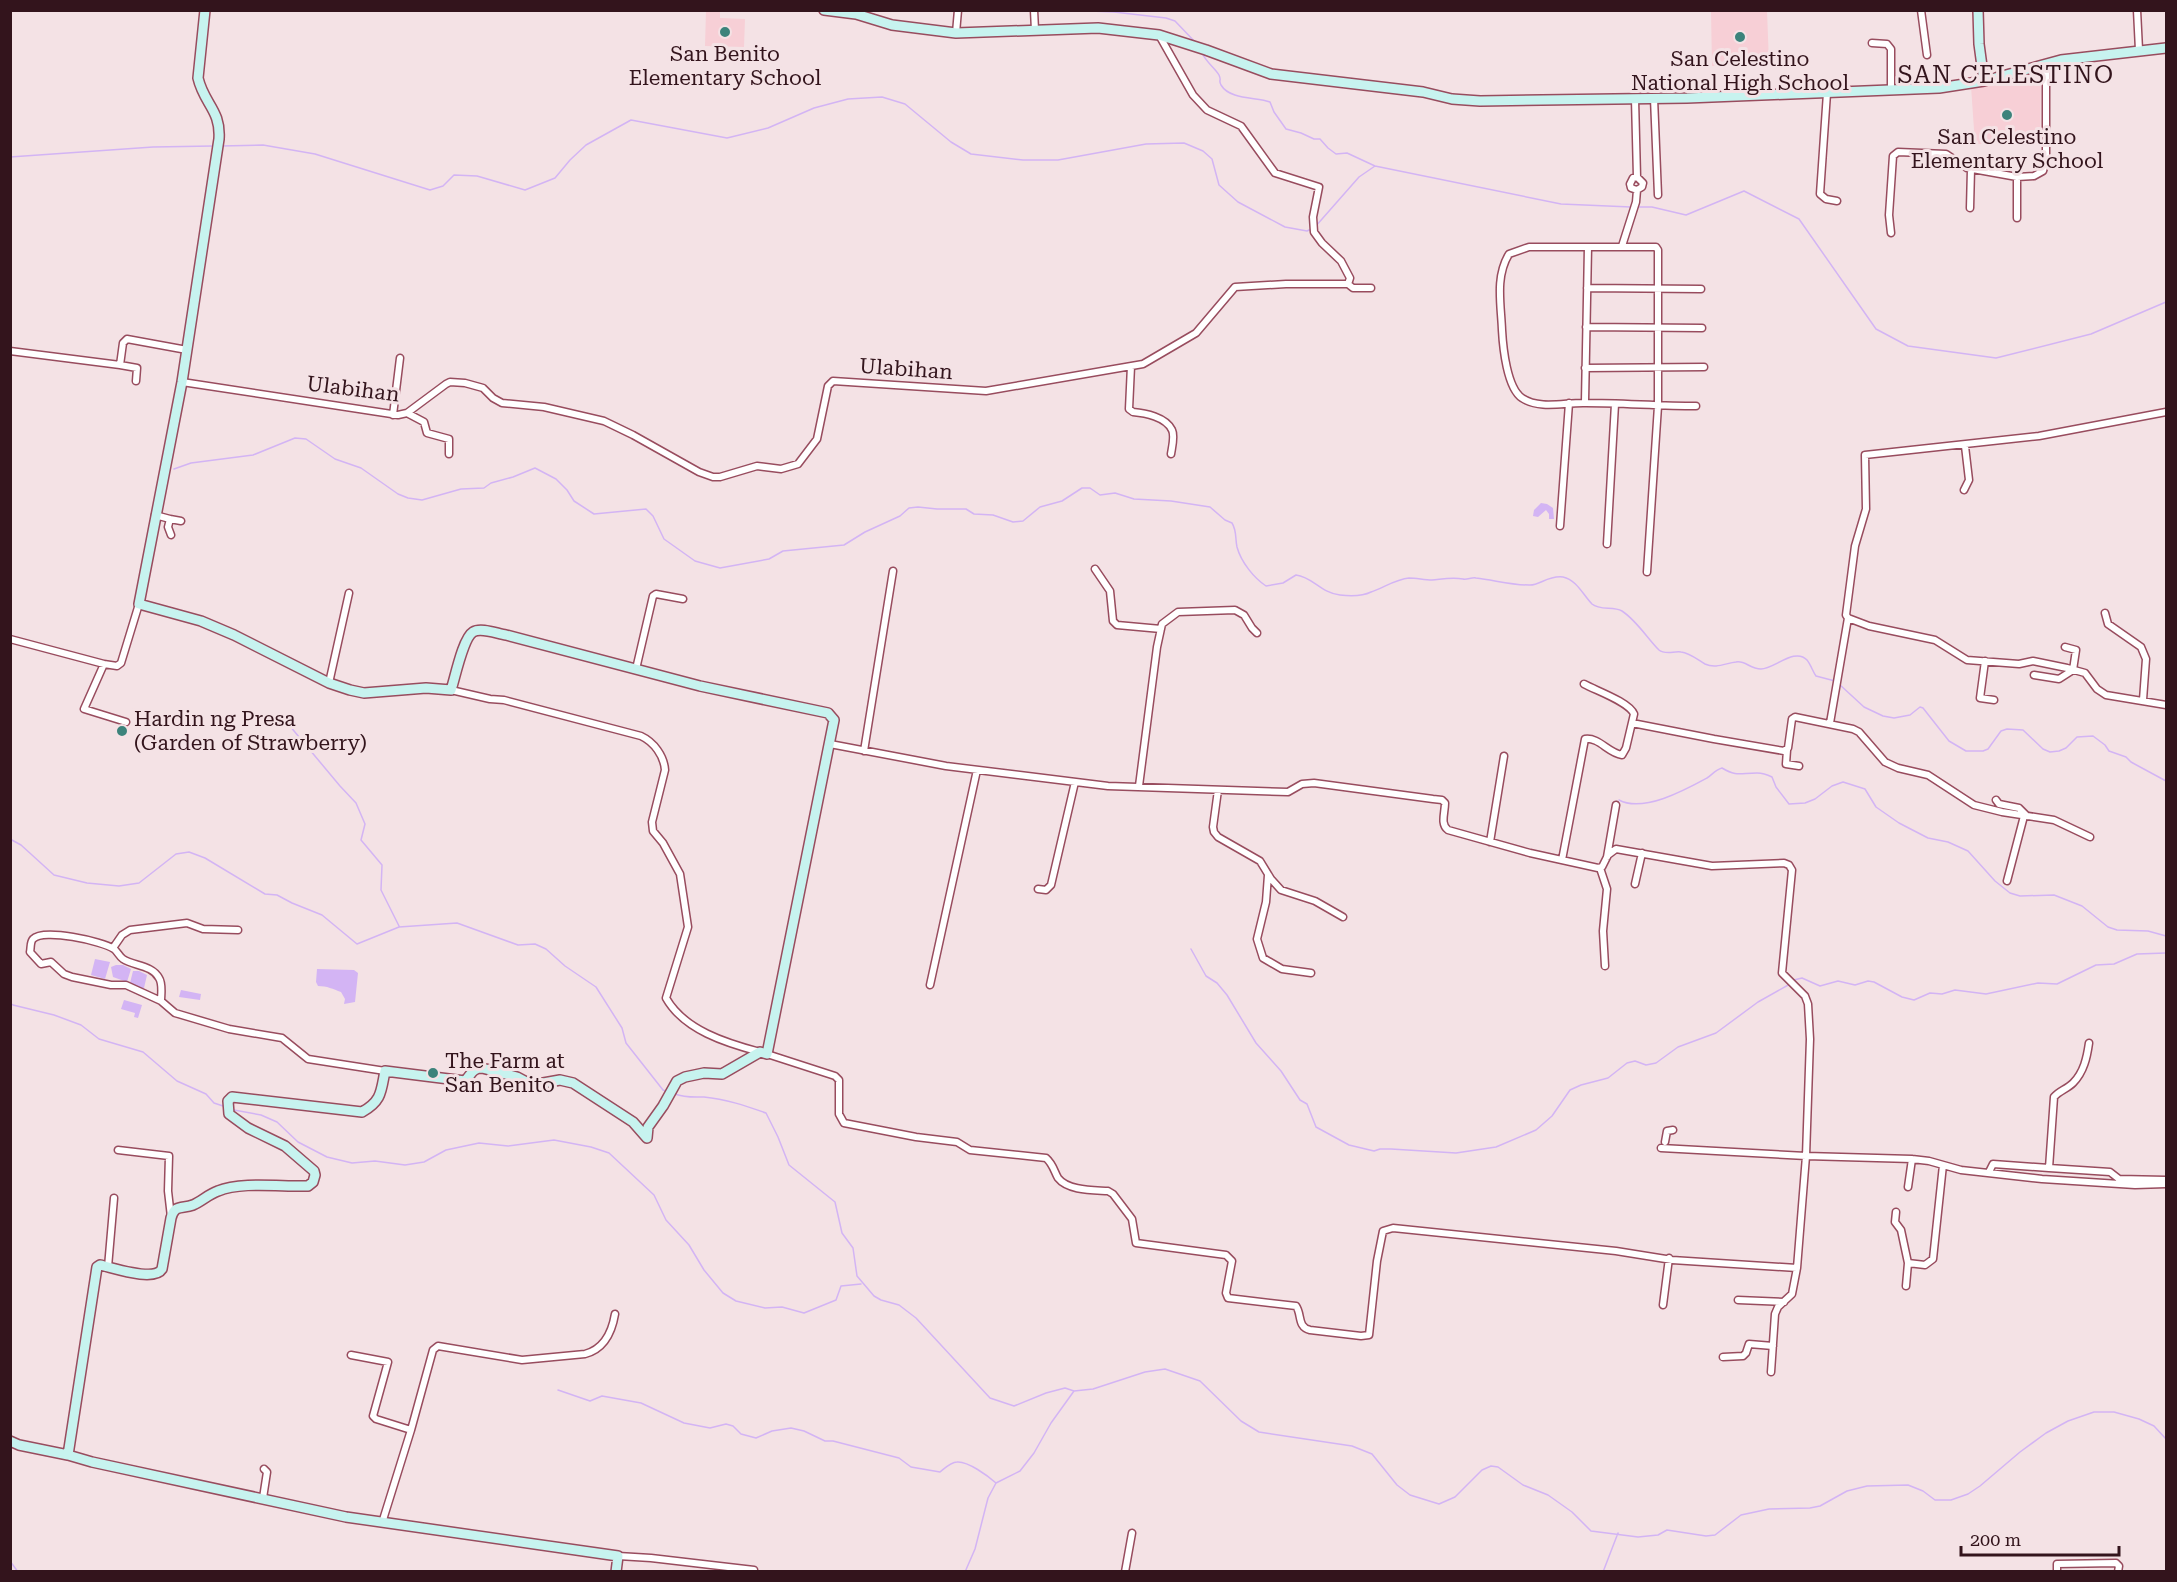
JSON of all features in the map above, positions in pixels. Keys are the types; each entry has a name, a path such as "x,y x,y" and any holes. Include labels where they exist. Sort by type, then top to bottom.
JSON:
{"street":[{"path":"10,639 113,666 121,663 138,604 182,382 219,139 218,116 200,87 198,78 205,10"},
{"path":"824,10 856,14 892,25 956,33 1098,28 1159,35 1271,74 1480,101 1635,99 1939,88 1984,81 2046,64 2166,48"},
{"path":"956,33 958,10"},
{"path":"1035,10 1035,30"},
{"path":"1922,10 1927,55"},
{"path":"1978,10 1979,44 1984,81"},
{"path":"2138,10 2139,50"},
{"path":"1159,35 1194,95 1207,110 1241,126 1275,173 1319,187 1313,217 1314,232 1341,261 1350,278 1348,284"},
{"path":"1872,43 1887,44 1891,49 1891,90"},
{"path":"1891,233 1889,215 1895,153 1946,154 1971,169 2017,177 2040,174 2045,167 2046,64"},
{"path":"1827,93 1820,194 1826,199 1837,201"},
{"path":"1654,98 1659,195"},
{"path":"1622,246 1636,202 1637,190 1633,189 1630,184 1637,177 1635,99"},
{"path":"1970,208 1971,169"},
{"path":"2017,177 2017,218"},
{"path":"1647,573 1658,406 1657,248 1529,247 1509,254 1500,273 1503,345 1513,389 1522,398 1537,404 1585,402 1658,406 1696,406"},
{"path":"1585,402 1588,247"},
{"name":"Ulabihan","path":"182,382 393,415 406,413 450,382 465,382 483,388 502,403 544,407 604,421 699,472 720,477 757,466 781,469 798,464 818,439 828,386 833,381 987,391 1143,364 1196,333 1235,287 1348,284 1353,288 1371,288"},
{"path":"1587,288 1701,289"},
{"path":"1586,327 1702,328"},
{"path":"120,365 123,343 127,339 187,350"},
{"path":"10,351 136,368 136,381"},
{"path":"393,415 400,358"},
{"path":"1131,366 1129,409 1133,412 1150,414 1171,427 1173,435 1171,454"},
{"path":"1585,368 1704,367"},
{"path":"1560,526 1569,403"},
{"path":"1607,544 1615,404"},
{"path":"1830,723 1848,618 1846,615 1855,546 1866,509 1865,455 1917,448 1965,446 2039,436 2166,412"},
{"path":"406,413 424,422 427,433 448,439 449,454"},
{"path":"1964,490 1969,480 1965,446"},
{"path":"156,515 181,521"},
{"path":"170,519 168,527 171,535"},
{"path":"1095,569 1110,591 1113,621 1117,626 1161,629"},
{"path":"864,751 893,571"},
{"path":"329,683 349,593"},
{"path":"636,669 653,596 656,594 683,599"},
{"path":"138,604 201,621 329,683 364,693 426,688 451,690 504,700 641,736 648,740 664,764 665,770 652,822 653,831 663,843 680,874 688,927 666,998 677,1014 722,1040 835,1076 839,1080 839,1114 844,1123 916,1137 957,1142 970,1150 1046,1158 1051,1162 1056,1175 1062,1182 1071,1187 1108,1191 1113,1194 1132,1219 1136,1242 1226,1255 1232,1261 1226,1293 1228,1298 1296,1306 1301,1325 1305,1329 1361,1336 1370,1335 1377,1261 1383,1232 1387,1229 1616,1251 1701,1263 1797,1268"},
{"path":"1139,786 1161,629 1167,619 1178,612 1235,610 1244,615 1257,633"},
{"path":"2105,613 2108,624 2141,647 2144,653 2146,659 2143,700"},
{"path":"1848,618 1869,626 1935,640 1962,658 2019,664 2033,661 2073,670 2085,674 2097,689 2106,695 2166,705"},
{"path":"451,690 467,640 473,632 479,631 506,635 700,686 828,713 834,720 830,744 763,1053"},
{"path":"2034,675 2059,679 2073,670 2076,650 2065,647"},
{"path":"1985,661 1980,698 1994,700"},
{"path":"104,664 84,709 126,722"},
{"path":"1562,860 1585,739 1591,738 1608,750 1622,755 1626,748 1634,711 1584,684"},
{"path":"1799,766 1786,764 1786,750 1793,718 1830,723 1857,730 1877,755 1892,766 1928,775 1974,805 2054,820 2090,837"},
{"path":"1632,723 1714,740 1786,750"},
{"path":"830,744 977,770 1074,782 1288,792 1302,784 1314,783 1442,800 1445,804 1445,827 1490,842 1600,868"},
{"path":"1490,842 1504,756"},
{"path":"930,985 977,770"},
{"path":"1038,889 1046,890 1051,885 1074,782"},
{"path":"1218,790 1214,832 1218,837 1260,861 1276,886 1287,893 1315,901 1343,917"},
{"path":"1996,800 1999,804 2019,808 2025,816"},
{"path":"1607,857 1616,805"},
{"path":"2007,881 2025,816"},
{"path":"1600,868 1612,850 1616,849 1712,866 1784,863 1792,870 1782,973 1805,996 1808,1004 1806,1156 1797,1268 1792,1294 1775,1314 1771,1372"},
{"path":"1635,884 1642,853"},
{"path":"1600,868 1607,889 1603,932 1605,966"},
{"path":"1268,875 1266,902 1257,939 1263,958 1282,969 1311,973"},
{"path":"113,948 122,935 130,930 187,923 203,928 238,930"},
{"path":"161,1001 162,985 159,977 141,964 123,959 113,948 69,936 43,935 31,941 30,952 41,964 51,963 64,974 111,985 126,985 161,1001 175,1013 229,1029 282,1038 308,1059 465,1081 477,1068 500,1071 532,1085 560,1080 569,1081 633,1122 647,1137 649,1136 648,1127 677,1081 704,1073 722,1074 763,1053"},
{"path":"2049,1168 2054,1097 2077,1078 2087,1058 2089,1043"},
{"path":"68,1455 97,1267 100,1265 147,1275 160,1273 173,1210 177,1207 191,1205 223,1189 249,1186 308,1186 313,1182 314,1171 285,1146 248,1128 229,1114 228,1101 232,1097 362,1112 373,1106 380,1097 385,1071"},
{"path":"1673,1130 1667,1131 1664,1146 1806,1156 1912,1159 1961,1170 2042,1179 2123,1184 2166,1182"},
{"path":"118,1150 169,1156 168,1191 171,1218"},
{"path":"1908,1186 1912,1159"},
{"path":"1989,1172 1993,1164 1996,1164 2110,1172 2119,1179 2166,1182"},
{"path":"1908,1263 1924,1265 1933,1259 1942,1189 1942,1165"},
{"path":"108,1267 114,1198"},
{"path":"1896,1212 1895,1222 1901,1230 1908,1263 1906,1286"},
{"path":"1663,1305 1669,1258"},
{"path":"1738,1300 1784,1302"},
{"path":"382,1522 433,1350 438,1346 522,1360 585,1354 594,1352 605,1340 612,1328 615,1314"},
{"path":"1723,1357 1743,1356 1749,1344 1773,1346"},
{"path":"351,1355 388,1362 373,1416 411,1430"},
{"path":"10,1441 19,1446 346,1517 618,1556 754,1570"},
{"path":"263,1498 267,1472 264,1469"},
{"path":"1125,1572 1132,1533"},
{"path":"616,1572 618,1556"},
{"path":"2057,1572 2057,1564 2106,1563 2118,1564 2118,1572"}],"shaded area":[{"name":"San Benito Elementary School","path":"706,11 720,11 720,18 745,19 744,47 705,46"},
{"name":"San Celestino National High School","path":"1711,11 1767,11 1769,63 1712,66"},
{"name":"San Celestino Elementary School","path":"2041,69 2040,144 1975,144 1971,86"},
{"path":"1541,503 1553,508 1554,519 1549,519 1546,510 1538,517 1533,516 1534,510"},
{"path":"95,959 110,962 105,979 91,975"},
{"path":"123,965 131,969 127,982 113,977 111,967"},
{"path":"317,969 354,970 358,973 355,1002 344,1004 345,999 341,992 318,986"},
{"path":"133,971 147,975 144,988 141,989 130,983"},
{"path":"181,990 201,994 200,1000 179,997"},
{"path":"124,1000 142,1005 138,1018 134,1017 135,1013 121,1009"}],"waterway":[{"path":"1066,10 1114,12 1166,18 1175,21 1196,43"},
{"path":"1202,53 1219,75 1220,83 1225,90 1237,96 1270,102 1286,129 1320,139 1336,154 1347,153 1375,166 1561,204 1631,207"},
{"path":"221,146 263,145 315,154 430,190 443,186 454,175 477,176 525,190 555,178 586,145 631,120 727,138 768,128 814,108 848,99 882,97 905,104 951,142 971,154 1023,160 1058,160 1146,144 1184,143 1203,151 1212,159 1219,185 1238,202 1285,227 1307,231 1311,229"},
{"path":"10,157 153,147 213,146"},
{"path":"1315,227 1359,177 1375,166"},
{"path":"1636,207 1652,207 1686,215 1744,191 1799,219 1876,329 1908,346 1996,358 2091,334 2166,302"},
{"path":"174,469 191,463 253,455 295,438 306,439 335,459 361,468 398,494 422,500 461,489 484,488 491,483 535,468 556,479 574,501 594,514 646,509 653,516 664,539 695,561 720,568 769,559 783,551 844,545 865,532 900,516 909,508 966,509 974,514 993,515 1013,522 1023,521 1040,507 1062,501 1082,488 1090,488 1100,495 1115,493 1134,499 1171,501 1210,507 1232,523 1237,547 1245,564 1266,586 1283,583 1296,575 1302,576 1333,594 1352,596 1368,593 1409,578 1432,580 1474,578 1529,585 1563,577 1576,584 1595,606 1622,611 1661,651 1691,655 1709,665 1739,662 1761,669 1797,656 1807,660 1816,676 1835,681"},
{"path":"1839,684 1864,707 1883,716 1894,718 1910,715 1920,707 1923,708 1949,741 1966,751 1988,749 2001,731 2007,729 2023,730 2043,749 2050,752 2066,748 2077,737 2093,736 2109,751 2126,757 2166,781"},
{"path":"279,713 356,803 365,824 361,840 382,865 381,890 399,926"},
{"path":"1619,800 1640,804 1652,802 1676,794 1722,768 1735,774 1759,773 1772,777 1776,787 1789,804 1805,803 1815,799 1832,786 1843,782 1865,789 1876,807 1899,823 1928,838 1948,842 1968,851 1995,881 2010,893 2020,896 2054,895 2082,906 2108,927 2117,930 2148,931 2166,936"},
{"path":"10,839 21,845 54,875 87,883 119,886 139,883 176,854 189,852 205,858 265,894 277,895 322,915 357,944 399,927 457,923 518,945 535,944 546,949 565,966 596,987 622,1028 626,1043 663,1090 668,1092"},
{"path":"1191,949 1206,976 1217,983 1227,995 1256,1043 1281,1071 1300,1100 1307,1104 1316,1127 1349,1145 1374,1151 1391,1149 1456,1153 1496,1147 1536,1130 1552,1116 1570,1090 1608,1078 1627,1063 1635,1061 1646,1065 1656,1063 1678,1047 1716,1033 1758,1002 1790,984"},
{"path":"1794,980 1802,978 1820,986 1838,981 1855,985 1868,981 1902,997 1914,1000 1930,993 1942,994 1955,990 1986,994 2038,983 2057,984 2096,965 2114,964 2137,954 2166,953"},
{"path":"10,1003 54,1015 81,1025 99,1039 143,1052 177,1081 206,1094 214,1103 223,1106"},
{"path":"675,1094 720,1099 766,1113 789,1165 835,1202 842,1233 853,1248 857,1276 874,1296 899,1305 916,1318 990,1398 1014,1406 1065,1388 1074,1391 1093,1389 1145,1372 1165,1369 1200,1381 1241,1421 1259,1432 1352,1446 1372,1454 1397,1485 1410,1495 1439,1504 1455,1497 1482,1470 1491,1466 1498,1467 1523,1485 1548,1495 1572,1512 1591,1531 1638,1537 1658,1535 1667,1530 1706,1536 1715,1535 1741,1515 1769,1509 1820,1506 1847,1491 1867,1486 1908,1485 1923,1491 1935,1500 1951,1500 1968,1494 1980,1486 2046,1433 2068,1421 2094,1412 2114,1412 2139,1419 2154,1426 2166,1439"},
{"path":"234,1110 261,1115 277,1122 298,1142 327,1157 352,1163 375,1161 405,1165 424,1162 446,1150 479,1143 508,1146 554,1140 591,1147 609,1153 654,1195 666,1220 689,1245 704,1270 723,1293 736,1301 765,1308 782,1307 804,1313 836,1300 841,1286 861,1284"},
{"path":"558,1390 590,1401 602,1396 641,1403 684,1423 710,1428 726,1424 733,1426 741,1434 756,1438 772,1431 791,1428 804,1431 825,1441 899,1458 911,1467 940,1472 953,1463 962,1462 996,1483"},
{"path":"965,1572 975,1549 988,1498 996,1483 1020,1471 1074,1391"},
{"path":"1603,1572 1618,1533"},
{"path":"10,1561 18,1572"}],"place":[{"name":"San Benito Elementary School","path":"725,32"},
{"name":"San Celestino National High School","path":"1740,37"},
{"name":"San Celestino Elementary School","path":"2007,115"},
{"name":"Hardin ng Presa (Garden of Strawberry)","path":"122,731"},
{"name":"The Farm at San Benito","path":"433,1073"}],"district":[{"name":"SAN CELESTINO","path":"2006,75"}]}
